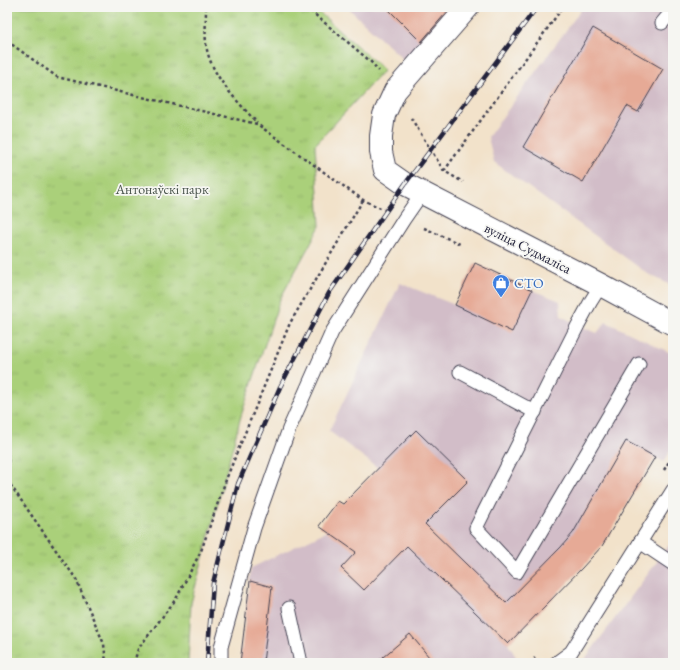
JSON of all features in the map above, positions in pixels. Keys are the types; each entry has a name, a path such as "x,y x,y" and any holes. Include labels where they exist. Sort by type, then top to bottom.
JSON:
{"street":[{"path":"395,91 468,7"},
{"name":"вуліца Судмаліса","path":"395,91 384,115 381,136 381,152 385,170 405,184 601,285 673,324"}],"lane":[{"path":"662,23 673,10"},
{"path":"221,663 221,647 254,528 288,428 332,332 422,193"},
{"path":"601,285 588,307 476,528 517,572 639,364"},
{"path":"460,372 534,412"},
{"path":"556,663 570,652 673,490"},
{"path":"640,542 673,564"},
{"path":"289,608 301,663"}],"path":[{"path":"134,663 138,649 176,599 201,551 227,477 290,323 363,200 257,124 225,87 212,67 206,44 206,7"},
{"path":"306,7 370,62 395,91 444,171 464,183"},
{"path":"444,171 563,7"},
{"path":"7,41 57,78 257,124"},
{"path":"7,436 8,481 76,579 104,644 106,663"}],"shaded area":[{"path":"347,7 453,7 452,11 403,59"},
{"path":"583,7 673,7 673,286 648,274 494,162 488,137"},
{"path":"475,263 532,290 560,301 561,316 578,325 597,333 606,322 673,354 673,446 664,462 655,457 582,568 508,644 519,662 518,663 240,663 251,568 327,531 356,552 378,483 370,476 378,468 329,431 400,283 455,305"},
{"path":"673,540 673,663 582,663"}],"green space":[{"name":"Антонаўскі парк","path":"7,7 313,7 384,70 315,145 320,226 280,299 241,416 191,603 188,663 7,663"}],"building":[{"path":"386,7 451,7 421,42"},
{"path":"593,28 663,69 638,112 627,106 583,182 523,147"},
{"path":"475,263 532,290 512,332 455,305"},
{"path":"416,430 468,481 425,524 506,603 573,533 626,441 655,457 602,546 508,644 407,546 364,590 341,568 356,552 319,526 338,501 343,504"},
{"path":"250,581 272,587 263,663 240,663"},
{"path":"410,634 434,663 376,663"}],"railway":[{"path":"207,663 213,583 238,484 280,387 329,293 405,184 537,7"}],"place":[{"name":"СТО","path":"501,298"}]}
